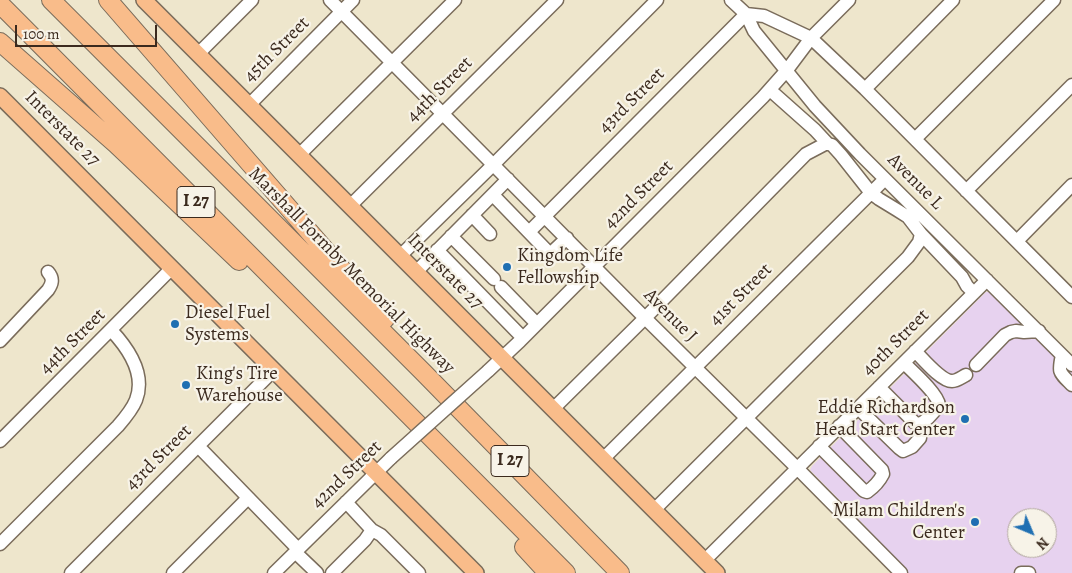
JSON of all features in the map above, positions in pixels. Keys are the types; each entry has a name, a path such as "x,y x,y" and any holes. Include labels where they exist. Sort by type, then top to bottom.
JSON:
{"highway":[{"name":"Marshall Formby Memorial Highway","path":"51,0 622,573"},
{"path":"108,0 385,319 423,372"},
{"name":"I 27","path":"0,4 566,573"},
{"path":"0,42 116,144 307,325 392,399"},
{"path":"436,444 548,573"}],"main road":[{"name":"Interstate 27","path":"147,1 717,573"},
{"name":"Interstate 27","path":"0,96 376,472 473,572"}],"street":[{"path":"198,54 252,0"},
{"name":"Avenue J","path":"330,0 901,573"},
{"name":"45th Street","path":"249,104 353,0"},
{"path":"299,155 455,0"},
{"name":"44th Street","path":"350,206 557,0"},
{"path":"400,256 494,165 657,0"},
{"name":"Avenue L","path":"731,0 746,14 754,31 833,126 1072,364"},
{"name":"42nd Street","path":"283,570 297,550 376,472 523,338 770,90 811,38 849,0"},
{"path":"864,89 953,0"},
{"path":"915,140 1054,0"},
{"name":"Avenue L","path":"746,14 764,16 811,38 1070,292"},
{"name":"43rd Street","path":"529,232 746,14"},
{"path":"966,190 1072,85"},
{"path":"770,90 828,144 832,145 871,193 908,217 974,293"},
{"path":"553,409 806,154 824,144 828,144"},
{"name":"41st Street","path":"603,459 885,179"},
{"path":"416,272 508,180"},
{"path":"1017,241 1072,185"},
{"path":"493,195 550,254 567,238"},
{"path":"472,215 490,234"},
{"path":"654,510 908,257 919,242 921,234"},
{"path":"451,236 537,324"},
{"path":"437,250 523,338"},
{"name":"44th Street","path":"0,442 172,268"},
{"path":"0,341 52,285 48,272"},
{"name":"40th Street","path":"705,560 987,280"},
{"path":"0,544 118,426 134,405 139,389 133,359 112,330"},
{"path":"976,365 1011,332 1039,331"},
{"path":"915,352 944,378 951,381 966,375"},
{"path":"1062,355 1059,368 1061,374 1072,385"},
{"path":"904,362 939,401 939,406 920,424"},
{"name":"43rd Street","path":"71,573 274,370"},
{"path":"879,387 915,422 920,424"},
{"path":"858,408 903,451 912,447 920,438 920,424"},
{"path":"819,446 864,491 867,492 880,480 883,474 882,470 839,426"},
{"path":"198,446 318,573"},
{"path":"173,573 248,498"},
{"path":"346,502 372,530 380,534 419,573"},
{"path":"332,573 365,540 372,530"},
{"path":"1021,573 1029,573"}],"shaded area":[{"name":"Eddie Richardson Head Start Center","path":"986,292 992,292 1072,372 1072,573 906,573 866,527 810,470"}],"place":[{"name":"Kingdom Life Fellowship","path":"507,267"},
{"name":"Diesel Fuel Systems","path":"175,324"},
{"name":"King's Tire Warehouse","path":"186,385"},
{"name":"Eddie Richardson Head Start Center","path":"965,419"},
{"name":"Milam Children's Center","path":"975,522"}]}
